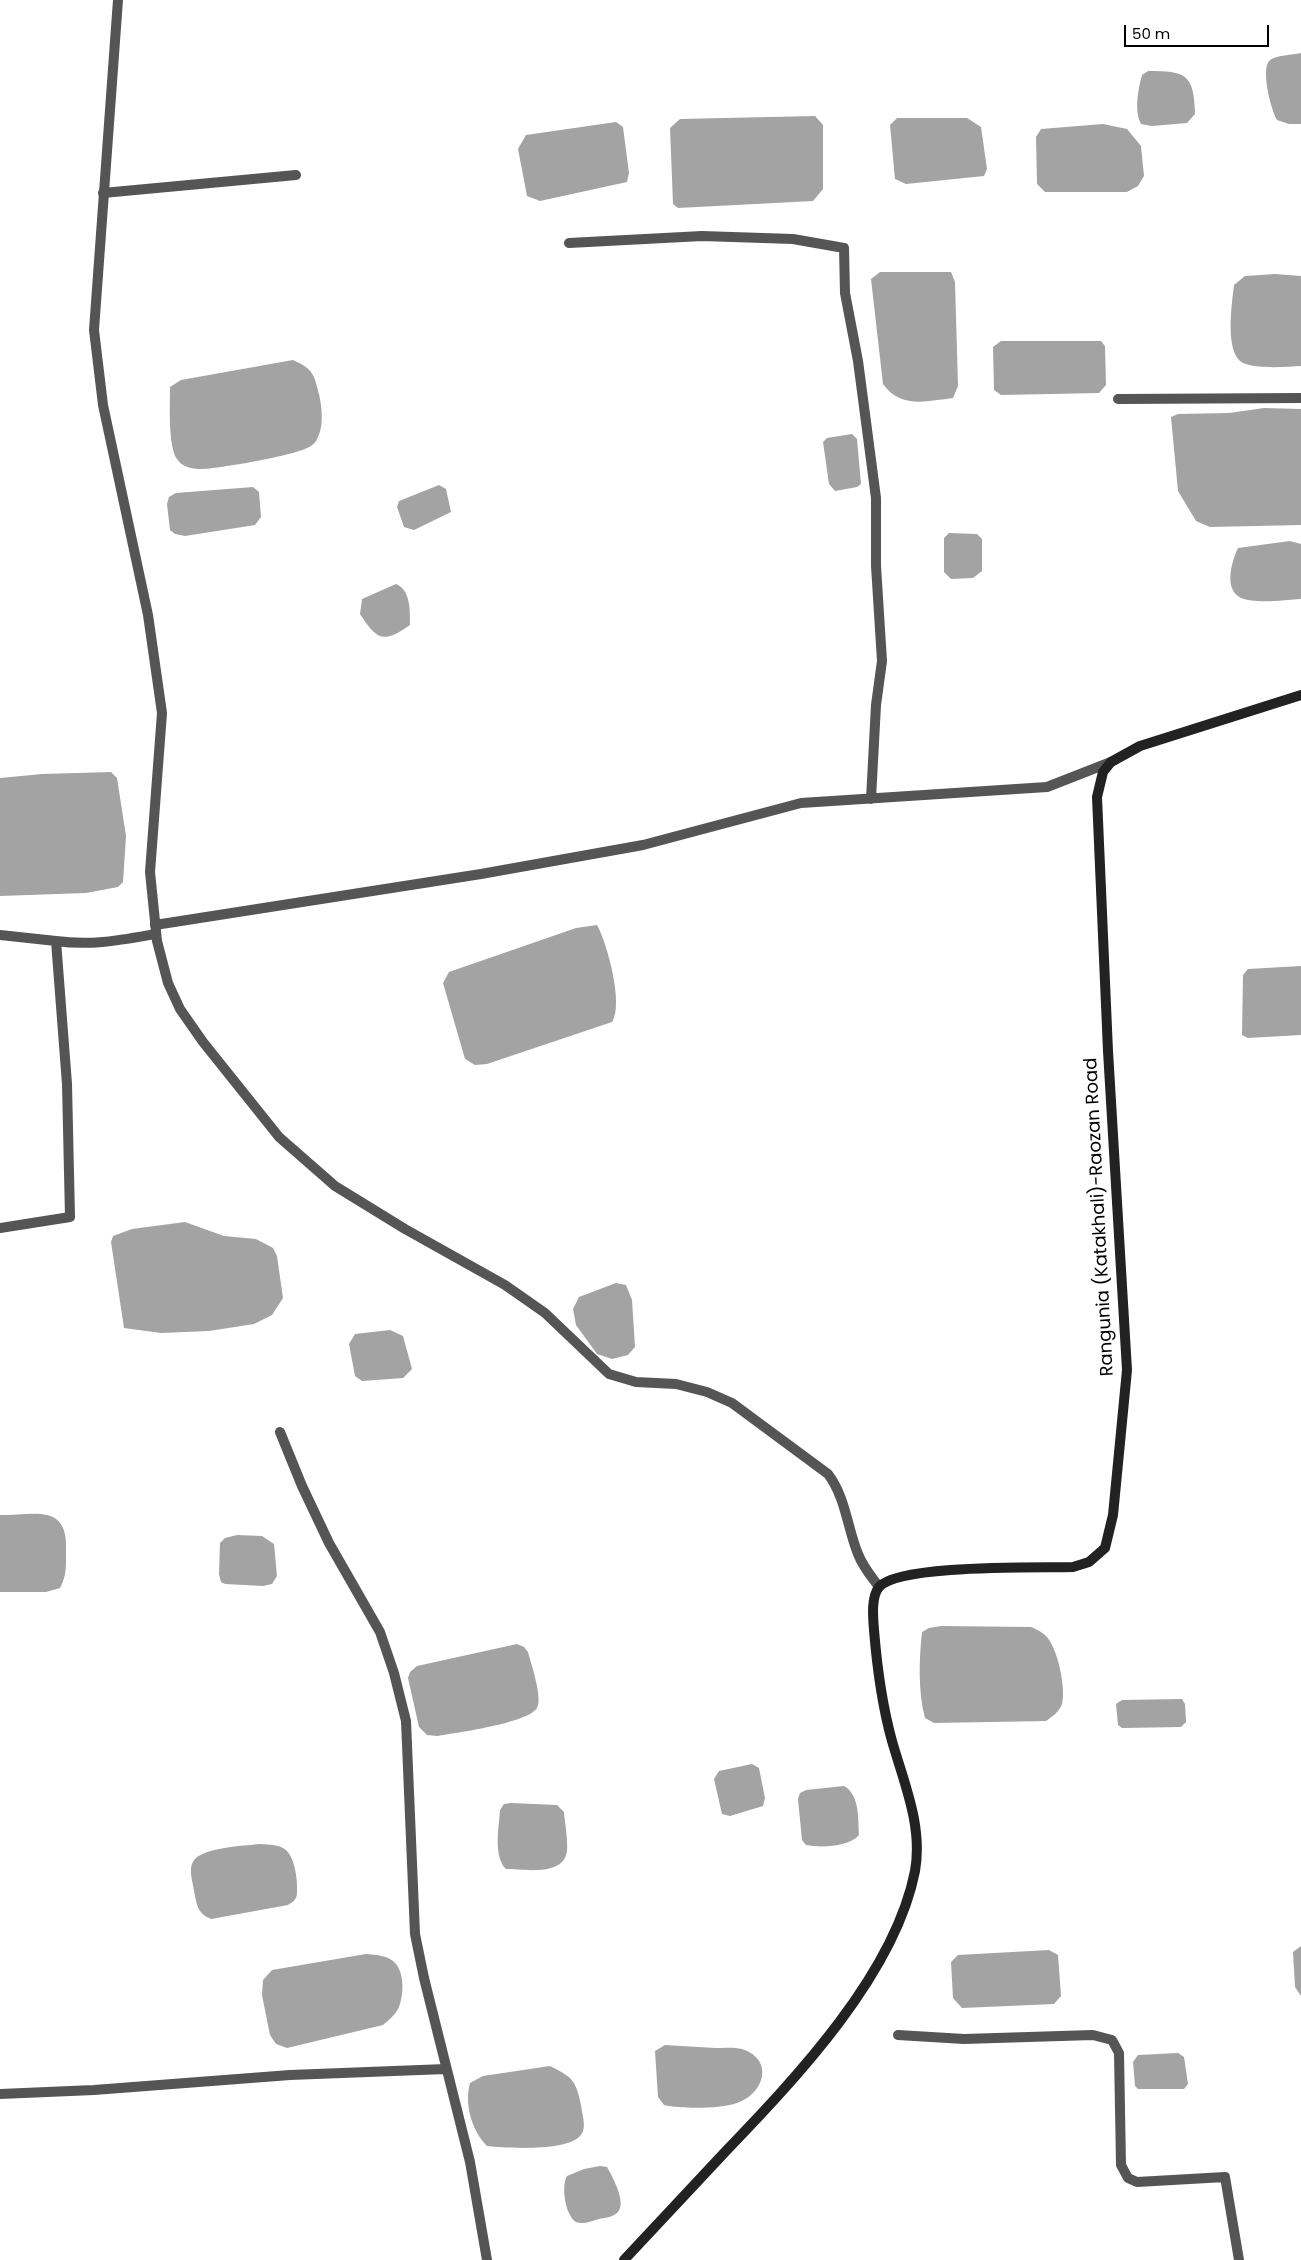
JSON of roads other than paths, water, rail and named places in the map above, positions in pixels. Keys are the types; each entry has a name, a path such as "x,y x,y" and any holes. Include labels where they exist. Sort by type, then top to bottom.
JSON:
{"main road":[{"path":"1111,762 1140,746 1301,694"},
{"name":"Rangunia (Katakhali)-Raozan Road","path":"879,1587 889,1580 903,1575 967,1569 1073,1567 1089,1562 1105,1548 1113,1515 1127,1370 1108,1051 1097,797 1103,772 1111,762"},
{"path":"624,2260 773,2101 834,2028 885,1956 902,1916 915,1870 917,1842 914,1821 882,1693 873,1617 874,1597 879,1587"}],"street":[{"path":"118,0 94,330 103,405 148,615 162,713 150,872 156,929 168,983 180,1009 232,1081 279,1137 335,1186 405,1229 505,1285 545,1313 609,1374 636,1382 676,1384 732,1403 828,1474 836,1484 857,1553 864,1569 879,1587"},
{"path":"103,193 296,175"},
{"path":"569,243 702,236 793,239 844,248 845,293 858,360 876,498 876,566 882,662 876,704 871,798"},
{"path":"1118,399 1301,398"},
{"path":"0,935 81,944 108,943 156,929 643,845 800,803 1047,787 1111,762"},
{"path":"0,1228 70,1217 67,1084 56,941"},
{"path":"280,1432 302,1486 329,1543 380,1632 394,1673 406,1721 415,1934 424,1978 470,2162 487,2260"},
{"path":"898,2035 964,2039 1092,2034 1112,2040 1119,2053 1121,2165 1128,2178 1137,2182 1225,2177 1238,2260"},
{"path":"0,2094 94,2090 290,2075 446,2069"}]}
